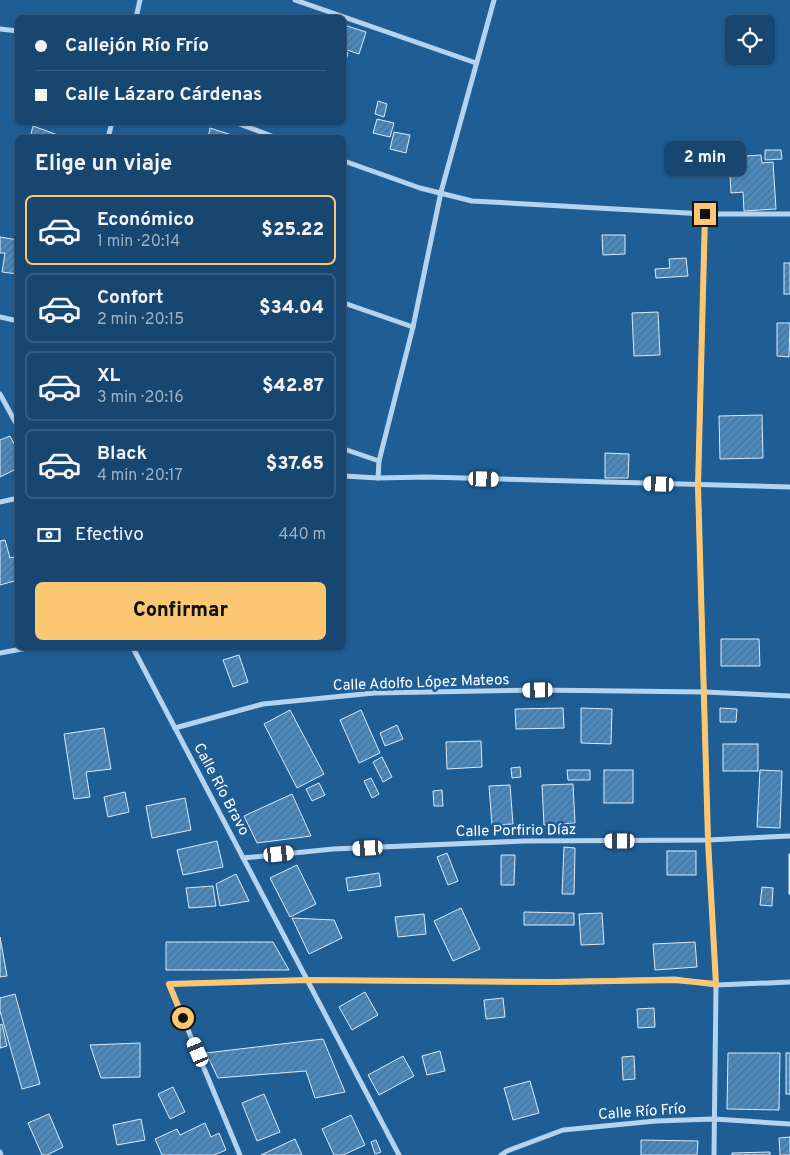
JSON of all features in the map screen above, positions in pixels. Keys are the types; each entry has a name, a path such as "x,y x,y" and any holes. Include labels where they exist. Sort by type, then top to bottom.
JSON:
{"street":[{"path":"137,15 140,0"},
{"path":"295,0 338,15"},
{"path":"378,478 380,461 441,192 494,0"},
{"path":"346,18 476,63"},
{"path":"0,28 15,30"},
{"path":"242,125 269,135"},
{"path":"346,162 420,188 472,201 705,214 790,214"},
{"path":"705,214 698,486 708,840 716,984 714,1155"},
{"path":"346,304 412,326"},
{"path":"0,318 15,320"},
{"path":"0,394 15,422"},
{"path":"346,450 380,461"},
{"path":"346,476 790,487"},
{"path":"0,502 15,499"},
{"path":"0,653 16,650"},
{"name":"Calle Río Bravo","path":"134,650 399,1155"},
{"name":"Calle Adolfo López Mateos","path":"176,728 263,704 374,693 538,690 705,692 790,696"},
{"name":"Calle Porfirio Díaz","path":"244,858 333,849 525,841 708,840 790,836"},
{"path":"240,1155 169,984 308,980 553,982 675,980 716,984 790,982"},
{"name":"Calle Río Frío","path":"501,1155 563,1130 656,1121 714,1119 790,1124"}],"building":[{"path":"346,26 366,32 359,54 346,50"},
{"path":"378,101 387,104 384,117 375,114"},
{"path":"377,119 394,123 390,137 373,133"},
{"path":"33,126 58,135 31,135"},
{"path":"210,128 232,135 209,135"},
{"path":"394,132 410,135 406,153 390,149"},
{"path":"765,150 781,150 782,159 765,160"},
{"path":"761,155 762,163 773,162 776,209 744,211 743,192 731,193 729,157"},
{"path":"602,235 625,235 625,254 603,255"},
{"path":"0,237 15,240 15,274 2,272 5,253 0,253"},
{"path":"686,258 688,276 656,278 655,269 670,268 669,259"},
{"path":"784,263 790,263 790,294 784,294"},
{"path":"658,312 660,355 634,356 632,313"},
{"path":"777,323 790,323 789,357 777,356"},
{"path":"762,415 763,458 720,459 719,416"},
{"path":"10,436 15,445 15,470 0,477 0,440"},
{"path":"605,453 629,454 628,478 605,478"},
{"path":"5,540 10,558 15,557 15,581 0,585 0,541"},
{"path":"721,639 759,639 760,666 721,666"},
{"path":"239,655 248,682 233,687 223,660"},
{"path":"563,708 564,728 516,729 515,709"},
{"path":"581,708 612,709 611,744 581,743"},
{"path":"720,708 737,709 736,722 720,722"},
{"path":"290,710 324,774 297,788 264,724"},
{"path":"361,710 380,753 359,763 340,720"},
{"path":"397,725 403,739 385,746 380,733"},
{"path":"104,728 111,769 86,772 90,797 74,799 64,734"},
{"path":"481,741 482,767 447,769 446,742"},
{"path":"723,744 758,744 758,771 723,771"},
{"path":"382,757 392,777 383,782 373,762"},
{"path":"520,767 521,777 512,778 511,768"},
{"path":"567,770 590,770 590,780 568,780"},
{"path":"604,770 633,770 633,803 604,803"},
{"path":"760,770 782,771 780,828 757,827"},
{"path":"371,778 379,794 372,798 364,781"},
{"path":"319,783 325,795 312,801 306,789"},
{"path":"573,784 575,823 544,825 542,785"},
{"path":"510,785 513,824 492,825 489,786"},
{"path":"442,790 443,806 434,806 433,791"},
{"path":"125,792 129,812 108,817 104,797"},
{"path":"292,794 311,836 257,843 244,816"},
{"path":"185,798 191,830 152,838 146,806"},
{"path":"217,841 223,867 183,875 177,850"},
{"path":"564,847 575,848 574,894 562,894"},
{"path":"667,851 696,851 696,875 667,875"},
{"path":"447,853 458,881 448,885 437,857"},
{"path":"790,854 790,894 789,894"},
{"path":"501,855 515,855 514,885 501,885"},
{"path":"297,865 316,904 290,917 270,878"},
{"path":"379,873 381,886 348,891 346,878"},
{"path":"236,874 249,901 220,906 216,884"},
{"path":"213,886 216,906 189,908 186,888"},
{"path":"762,887 773,888 772,906 760,905"},
{"path":"461,908 480,949 453,961 434,921"},
{"path":"524,912 574,913 574,925 524,925"},
{"path":"602,913 604,944 581,945 579,914"},
{"path":"424,914 426,934 398,937 395,917"},
{"path":"292,918 334,920 342,938 309,954"},
{"path":"0,937 7,976 0,977"},
{"path":"166,942 273,942 289,970 166,970"},
{"path":"695,942 697,967 655,970 653,944"},
{"path":"365,992 378,1015 352,1030 339,1007"},
{"path":"15,994 40,1084 22,1089 0,1011 0,998"},
{"path":"503,998 505,1017 486,1019 484,1000"},
{"path":"654,1008 655,1027 638,1028 637,1009"},
{"path":"2,1024 7,1046 0,1048 0,1025"},
{"path":"323,1039 345,1092 315,1098 306,1071 218,1078 206,1053"},
{"path":"140,1043 140,1077 101,1078 90,1045"},
{"path":"440,1051 445,1071 427,1075 422,1056"},
{"path":"728,1053 780,1053 779,1110 727,1109"},
{"path":"786,1053 790,1053 790,1094 786,1094"},
{"path":"403,1056 414,1076 379,1095 368,1075"},
{"path":"634,1056 635,1079 623,1080 622,1057"},
{"path":"530,1081 539,1113 513,1120 504,1088"},
{"path":"173,1087 185,1112 170,1119 158,1094"},
{"path":"264,1094 280,1132 257,1141 242,1103"},
{"path":"49,1114 63,1147 47,1155 42,1155 28,1123"},
{"path":"351,1115 365,1145 343,1155 334,1155 322,1129"},
{"path":"141,1119 145,1140 117,1145 113,1125"},
{"path":"205,1123 211,1137 219,1133 226,1150 214,1155 162,1155 155,1139 177,1129 180,1135"},
{"path":"790,1137 790,1155 780,1155 779,1138"},
{"path":"295,1139 302,1155 261,1155"},
{"path":"376,1140 381,1152 375,1154 371,1142"},
{"path":"641,1140 698,1141 697,1155 641,1155"},
{"path":"770,1152 770,1155 732,1155 732,1153"}],"route":[{"path":"183,1018 169,984 308,980 553,982 675,980 716,984 708,840 698,486 705,214"}]}
